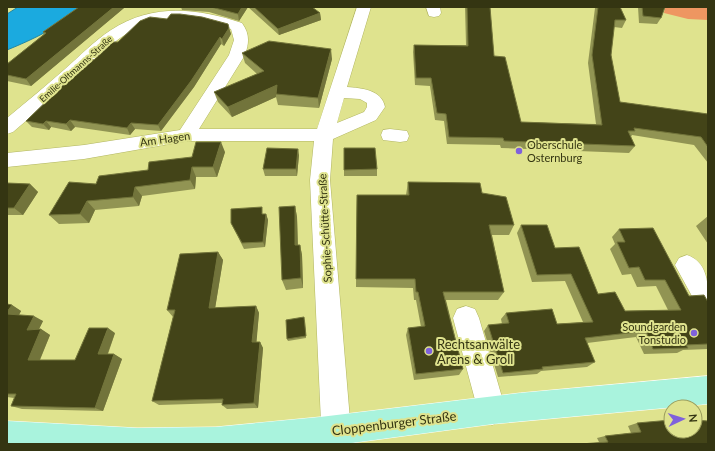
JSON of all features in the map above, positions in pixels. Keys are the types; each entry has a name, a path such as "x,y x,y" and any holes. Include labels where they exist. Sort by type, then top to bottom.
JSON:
{"main road":[{"name":"Cloppenburger Straße","path":"7,436 93,441 207,442 337,437 492,410 708,390"}],"street":[{"name":"Sophie-Schütte-Straße","path":"337,437 320,180 324,135 364,7"},
{"name":"Emilie-Oltmanns-Straße","path":"7,128 34,106 110,37 133,23 159,15 177,14 221,20 237,26 242,34 242,44 237,54 194,121 187,136"},
{"path":"324,135 370,116 376,107 375,101 362,94 338,93"},
{"name":"Am Hagen","path":"7,160 81,152 187,136 324,135"},
{"path":"688,265 708,301"},
{"path":"466,318 492,410"}],"shaded area":[{"path":"665,7 708,7 708,20 688,19 664,13"}],"water":[{"path":"18,7 83,7 47,32 7,50 7,14"}],"building":[{"path":"79,7 114,7 26,79 7,75 7,64 46,33 43,32"},
{"path":"211,7 242,7 238,14"},
{"path":"254,7 312,7 320,13 278,29"},
{"path":"467,7 490,7 494,56 505,57 521,122 602,125 592,55 598,7 620,7 626,20 615,20 611,55 620,102 708,114 708,147 701,137 634,128 635,131 628,131 635,146 504,141 503,138 449,137 446,114 437,113 431,78 416,78 414,45 468,46"},
{"path":"642,7 665,7 661,18 643,16"},
{"path":"171,14 202,17 228,24 229,28 222,39 220,37 191,81 158,125 131,123 127,128 70,120 66,124 46,121 43,124 26,121 90,59 94,60 113,42 118,42 140,21 150,17 167,19"},
{"path":"269,41 331,49 318,98 276,94 277,85 228,107 214,92 264,71 242,53"},
{"path":"196,142 221,142 213,167 192,167 190,180 135,187 133,197 87,201 80,214 49,215 69,182 96,184 99,176 148,170 149,162 192,157"},
{"path":"267,148 298,149 296,169 263,169"},
{"path":"344,148 375,148 377,169 344,170"},
{"path":"408,182 480,183 482,193 506,197 514,225 489,225 504,292 443,292 463,369 416,374 408,328 425,326 418,292 416,292 415,279 356,279 357,195 409,195"},
{"path":"7,183 30,184 14,208 7,208"},
{"path":"295,206 295,245 300,245 301,278 282,280 279,207"},
{"path":"262,207 262,214 266,214 263,242 242,243 231,223 231,209"},
{"path":"521,225 547,225 555,248 579,247 598,294 615,292 625,311 681,310 665,280 645,280 639,267 629,268 617,242 625,242 619,229 653,228 689,296 704,295 708,302 708,344 686,345 688,348 653,349 646,331 585,338 595,362 542,367 543,369 503,373 488,325 509,323 506,313 552,309 557,324 593,322 571,274 537,275"},
{"path":"218,252 209,308 256,306 252,342 260,342 254,403 222,405 223,399 152,401 175,310 167,310 180,254"},
{"path":"7,304 12,305 7,312"},
{"path":"7,314 34,316 27,330 41,329 28,360 75,360 89,328 108,328 98,354 114,354 95,408 11,406 16,394 7,394"},
{"path":"304,317 306,336 287,339 286,320"},
{"path":"663,421 663,439 703,439 703,421 708,421 708,444 580,444 608,442 605,436 641,432 637,423"}],"place":[{"name":"Oberschule Osternburg","path":"519,151"},
{"name":"Soundgarden Tonstudio","path":"694,333"},
{"name":"Rechtsanwälte Arens & Groll","path":"429,351"}]}
